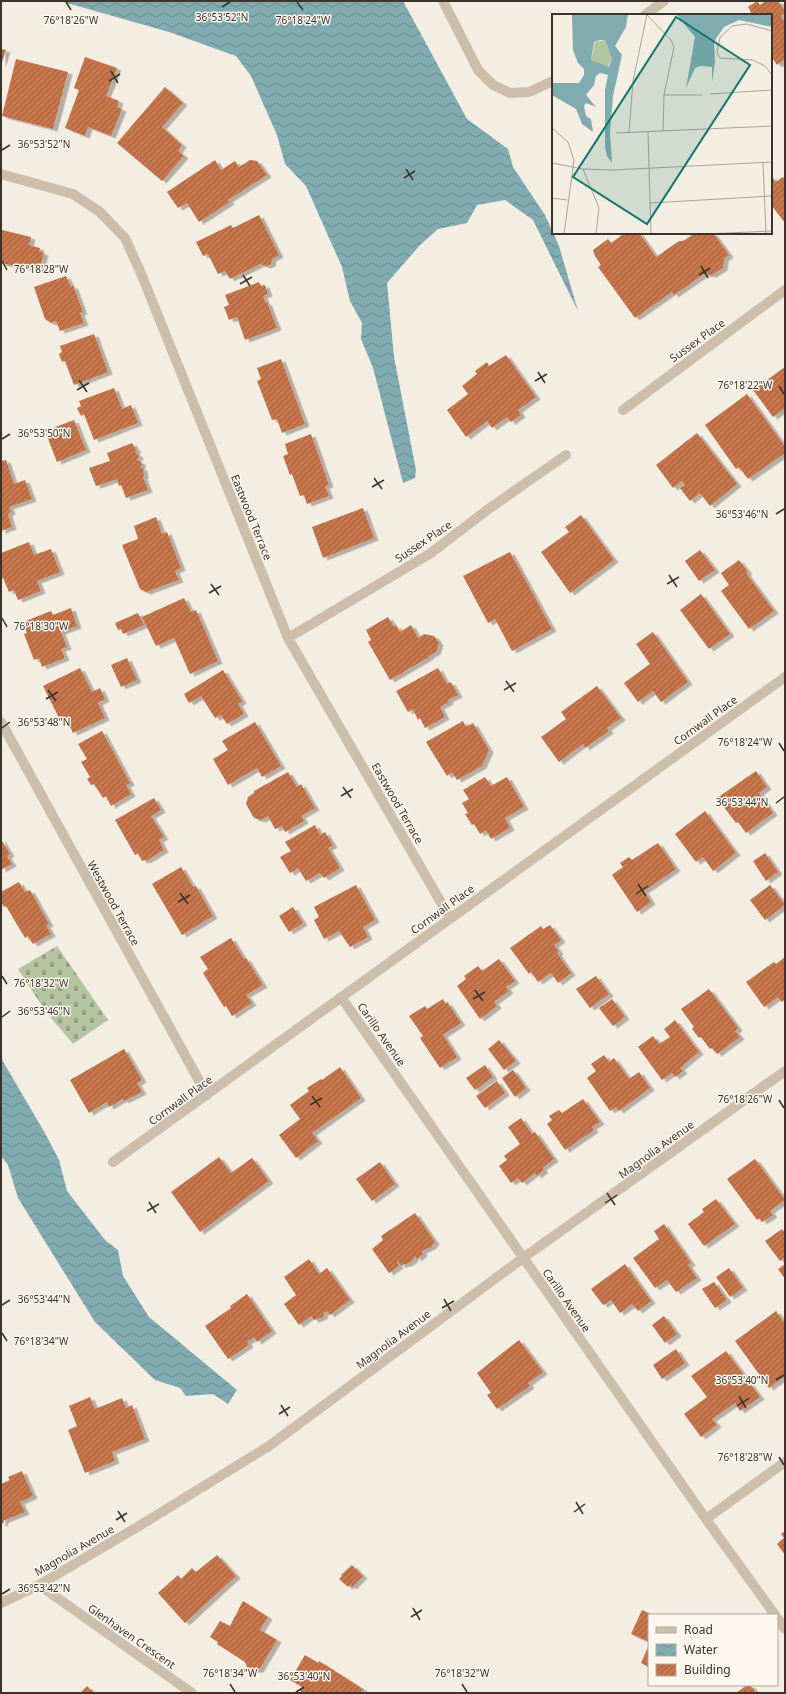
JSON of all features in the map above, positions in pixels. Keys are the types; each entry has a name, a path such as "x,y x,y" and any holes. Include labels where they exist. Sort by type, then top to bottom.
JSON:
{"street":[{"path":"442,1 478,70 493,85 510,93 529,92 552,81"},
{"path":"646,14 664,1"},
{"name":"Eastwood Terrace","path":"1,174 73,194 100,212 125,238 288,638 450,918"},
{"name":"Sussex Place","path":"623,410 785,290"},
{"name":"Sussex Place","path":"288,638 431,553 487,510 566,455"},
{"name":"Cornwall Place","path":"114,1162 785,677"},
{"name":"Westwood Terrace","path":"1,722 207,1094"},
{"name":"Carillo Avenue","path":"341,997 706,1519 774,1614"},
{"name":"Magnolia Avenue","path":"1,1603 39,1585 139,1526 269,1446 523,1258 785,1071"},
{"path":"706,1519 785,1462"},
{"name":"Glenhaven Crescent","path":"39,1585 192,1693"},
{"path":"778,1619 785,1629"}],"green space":[{"path":"57,946 108,1020 73,1044 46,1012 18,969"}],"water":[{"path":"60,1 403,1 467,119 508,149 513,167 545,215 552,230 552,234 554,234 559,246 578,311 533,220 505,200 477,205 467,223 438,229 420,245 387,283 394,357 416,470 415,478 403,483 373,368 361,339 362,323 350,301 342,267 306,186 285,164 277,135 251,76 236,56 169,32"},
{"path":"1,1058 59,1160 67,1191 105,1240 118,1250 123,1276 149,1317 237,1390 228,1404 213,1394 186,1396 180,1388 155,1380 95,1322 18,1198 8,1165 1,1156"}],"building":[{"path":"757,1 760,5 766,1 778,1 785,11 785,13 781,16 785,23 785,59 777,65 772,58 772,14 748,14 751,12 748,7"},
{"path":"1,49 6,50 1,65"},
{"path":"85,57 117,68 106,96 119,101 117,107 122,109 111,136 88,127 85,136 65,128 79,90 74,88"},
{"path":"16,59 68,72 53,129 2,116"},
{"path":"165,87 183,103 162,127 182,145 178,151 184,156 162,181 117,143"},
{"path":"215,160 221,170 235,161 239,167 250,160 257,161 267,175 228,200 230,202 199,222 187,203 178,208 167,192"},
{"path":"772,177 776,182 783,177 785,180 785,223 772,206"},
{"path":"259,215 279,255 272,259 271,264 266,266 260,264 230,279 225,271 218,274 208,254 203,256 196,242 231,225 233,228"},
{"path":"2,230 31,237 29,245 40,248 39,251 44,253 39,271 1,263"},
{"path":"624,234 640,234 656,257 679,241 683,241 694,234 714,234 729,255 724,259 723,268 712,275 704,274 674,295 672,292 635,318 598,267 601,265 593,250 608,239 611,243"},
{"path":"66,276 71,287 73,285 83,312 80,313 84,323 60,331 56,321 51,323 45,319 34,287"},
{"path":"259,282 261,286 265,285 268,294 263,296 266,303 267,302 277,328 245,340 237,317 229,320 224,307 229,305 225,295"},
{"path":"94,334 108,372 74,385 65,361 62,362 59,354 62,352 60,346"},
{"path":"506,355 536,397 518,410 521,415 511,422 507,417 492,428 487,421 466,437 447,410 468,394 462,386 477,374 475,371 487,362 489,366"},
{"path":"281,359 305,424 282,433 277,419 272,420 257,381 261,379 257,368"},
{"path":"785,367 785,408 773,417 753,390"},
{"path":"114,388 122,409 131,405 138,423 94,440 84,414 81,416 77,408 81,406 79,401"},
{"path":"747,394 785,447 785,453 748,479 739,467 736,469 705,425"},
{"path":"74,420 86,450 57,462 45,431"},
{"path":"697,433 737,484 710,506 700,493 690,501 680,488 685,485 682,481 673,488 656,465"},
{"path":"311,434 329,485 325,486 329,496 307,504 304,495 300,496 292,474 290,475 283,456 288,454 285,444"},
{"path":"132,443 137,451 135,451 136,454 138,454 138,461 140,461 142,465 140,466 143,468 143,477 148,490 126,498 117,479 96,486 89,468 110,461 107,453"},
{"path":"6,460 14,484 25,480 32,499 9,507 11,512 8,514 12,527 1,531 1,461"},
{"path":"363,508 374,538 323,558 312,527"},
{"path":"581,515 614,560 570,593 541,552 569,532 565,527"},
{"path":"156,517 162,534 167,532 181,568 175,571 179,580 146,592 140,589 122,545 138,539 134,526"},
{"path":"29,542 34,555 51,549 60,572 37,581 41,591 18,600 14,590 9,592 3,578 1,579 1,553"},
{"path":"700,550 715,570 699,581 685,561"},
{"path":"510,552 552,629 512,651 495,619 488,623 463,576"},
{"path":"739,560 748,572 746,573 774,611 749,629 721,591 729,585 721,573"},
{"path":"701,594 730,634 709,649 680,610"},
{"path":"184,598 191,612 196,610 218,661 190,674 174,638 156,646 142,617"},
{"path":"71,608 77,626 61,632 67,647 61,649 65,658 42,667 39,658 34,660 24,634 27,633 23,622 51,611 53,615"},
{"path":"138,613 144,625 123,634 121,629 118,630 115,623"},
{"path":"388,617 394,627 396,625 400,632 411,625 418,638 424,634 434,636 439,643 436,652 390,680 368,642 371,640 366,630"},
{"path":"653,632 688,682 661,702 653,691 638,702 624,683 650,664 636,644"},
{"path":"127,658 137,680 121,687 111,665"},
{"path":"80,668 92,692 100,688 105,699 98,703 105,718 73,733 66,718 60,720 43,686"},
{"path":"438,668 447,684 451,682 458,695 448,700 449,702 440,707 445,717 425,728 420,718 418,720 413,709 408,712 396,691"},
{"path":"223,670 242,701 238,704 244,714 227,724 221,715 215,718 201,696 189,703 184,694"},
{"path":"597,686 621,718 607,728 609,731 585,748 583,744 559,762 541,737 566,719 561,712"},
{"path":"463,721 466,727 473,723 489,750 482,766 457,780 452,772 447,776 426,742"},
{"path":"255,722 281,766 262,777 257,768 228,785 213,759 228,750 222,741"},
{"path":"102,731 130,783 126,785 131,794 111,806 106,796 103,798 94,784 91,785 87,779 90,777 81,762 87,759 78,744"},
{"path":"756,771 767,787 759,793 773,813 746,833 738,822 736,823 717,798"},
{"path":"288,772 297,787 301,784 315,808 301,816 304,821 285,832 282,826 275,829 268,816 261,820 254,818 246,804 248,797 254,793 254,791"},
{"path":"485,777 491,786 507,777 524,807 505,818 510,828 491,839 486,830 480,834 474,824 472,825 465,814 468,813 462,803 469,799 463,790"},
{"path":"154,798 161,810 151,816 164,837 159,840 164,850 146,861 142,861 138,853 135,855 115,820"},
{"path":"705,811 736,853 713,871 703,857 696,862 675,834"},
{"path":"315,825 320,835 325,832 333,845 328,848 340,868 324,878 320,873 306,881 298,868 290,873 280,857 291,851 285,842"},
{"path":"1,839 10,854 7,856 12,864 1,870"},
{"path":"658,843 676,869 644,891 651,902 637,912 612,875 623,867 620,863 629,857 632,860"},
{"path":"765,853 778,872 766,881 753,861"},
{"path":"181,867 193,887 196,886 213,916 182,935 152,884"},
{"path":"19,882 25,892 30,890 49,924 46,925 51,934 33,944 28,936 25,938 6,906 4,907 1,902 1,892"},
{"path":"356,885 375,920 363,927 368,937 350,947 339,931 324,939 314,920 319,917 314,907"},
{"path":"770,885 785,905 765,920 750,900"},
{"path":"293,907 303,923 289,932 279,916"},
{"path":"550,925 561,940 554,945 559,952 557,953 571,973 558,983 551,973 538,982 531,972 529,974 510,948 541,926 543,929"},
{"path":"231,938 263,985 246,995 252,1003 232,1016 226,1006 224,1007 203,973 208,969 200,957"},
{"path":"785,957 785,999 782,1002 778,997 764,1007 746,982 774,962 776,964"},
{"path":"499,959 515,981 506,987 509,991 494,1002 497,1006 480,1019 457,986 466,979 464,976 478,966 482,971"},
{"path":"596,976 609,994 590,1008 576,989"},
{"path":"709,989 738,1028 735,1031 740,1037 717,1054 712,1048 710,1049 701,1037 699,1038 692,1029 694,1027 681,1009"},
{"path":"443,999 446,1004 447,1002 461,1023 443,1035 457,1057 440,1068 420,1038 423,1036 409,1016 425,1006 427,1009"},
{"path":"612,999 625,1017 613,1026 599,1008"},
{"path":"675,1020 699,1052 680,1068 683,1071 675,1077 672,1073 662,1080 638,1047 653,1036 659,1044 670,1037 664,1029"},
{"path":"499,1040 516,1061 504,1070 488,1049"},
{"path":"124,1049 142,1080 137,1083 142,1092 124,1101 123,1099 109,1107 107,1102 89,1113 70,1080"},
{"path":"604,1055 609,1062 614,1058 629,1079 639,1072 650,1088 619,1111 616,1107 610,1111 587,1078 596,1071 591,1064"},
{"path":"485,1065 493,1077 475,1090 466,1078"},
{"path":"340,1067 361,1098 312,1133 318,1141 296,1158 279,1135 300,1119 290,1105 309,1091 307,1088 321,1079 322,1080"},
{"path":"513,1070 526,1088 515,1097 502,1078"},
{"path":"497,1081 505,1093 485,1108 476,1096"},
{"path":"583,1099 600,1122 592,1127 594,1130 565,1150 547,1124 552,1120 549,1116 559,1110 562,1113"},
{"path":"521,1118 532,1134 535,1132 554,1159 542,1168 544,1170 537,1176 535,1173 522,1183 518,1178 511,1183 499,1166 507,1160 504,1156 520,1144 508,1127"},
{"path":"219,1157 231,1173 252,1158 269,1181 200,1232 171,1192"},
{"path":"755,1159 785,1200 770,1211 773,1215 762,1222 760,1218 757,1220 727,1179"},
{"path":"380,1162 395,1184 372,1201 356,1179"},
{"path":"716,1199 735,1224 704,1246 688,1224 704,1212 702,1209"},
{"path":"415,1213 435,1242 431,1247 422,1251 423,1254 417,1259 415,1256 412,1261 401,1266 398,1261 399,1266 389,1273 372,1249 383,1240 381,1236"},
{"path":"664,1224 691,1263 688,1265 697,1278 676,1292 667,1280 655,1288 633,1258 659,1239 654,1231"},
{"path":"782,1229 785,1233 785,1257 780,1261 765,1241"},
{"path":"309,1259 319,1274 327,1268 350,1300 330,1315 327,1311 324,1313 323,1317 314,1320 311,1316 299,1325 284,1304 296,1295 284,1277"},
{"path":"625,1264 651,1301 638,1311 632,1304 620,1313 611,1300 603,1305 591,1289"},
{"path":"785,1264 785,1279 778,1269"},
{"path":"729,1268 743,1288 730,1297 716,1277"},
{"path":"714,1282 727,1300 715,1308 702,1289"},
{"path":"247,1294 272,1331 257,1342 254,1337 247,1342 249,1345 228,1359 205,1326 231,1308 230,1306"},
{"path":"776,1311 785,1324 785,1373 783,1375 784,1377 769,1388 735,1341"},
{"path":"664,1316 677,1334 665,1343 652,1325"},
{"path":"519,1340 543,1372 528,1383 530,1386 497,1409 487,1395 491,1393 477,1373"},
{"path":"676,1349 685,1363 662,1379 653,1365"},
{"path":"726,1351 760,1397 740,1411 735,1403 712,1419 717,1425 701,1437 684,1414 707,1397 691,1376"},
{"path":"90,1397 95,1409 122,1398 126,1408 132,1405 145,1439 112,1452 115,1461 85,1473 68,1430 77,1426 69,1406"},
{"path":"22,1471 33,1496 20,1502 25,1512 3,1521 4,1523 1,1524 1,1484 10,1480 8,1477"},
{"path":"785,1531 785,1555 777,1544 784,1538 781,1534"},
{"path":"217,1555 236,1576 185,1623 158,1593 178,1575 181,1579 192,1568 196,1572"},
{"path":"352,1565 363,1576 352,1587 350,1585 348,1587 339,1579 342,1576 341,1575"},
{"path":"243,1601 268,1617 260,1630 277,1640 259,1670 252,1670 247,1667 245,1662 217,1644 218,1642 210,1637 220,1621 230,1626"},
{"path":"642,1610 651,1614 648,1614 648,1642 631,1634"},
{"path":"648,1647 648,1666 641,1663"},
{"path":"305,1655 318,1663 319,1661 363,1689 360,1693 303,1693 300,1691 302,1687 290,1680"},
{"path":"87,1686 94,1693 80,1693"},
{"path":"746,1686 751,1686 756,1693 736,1693"}]}
